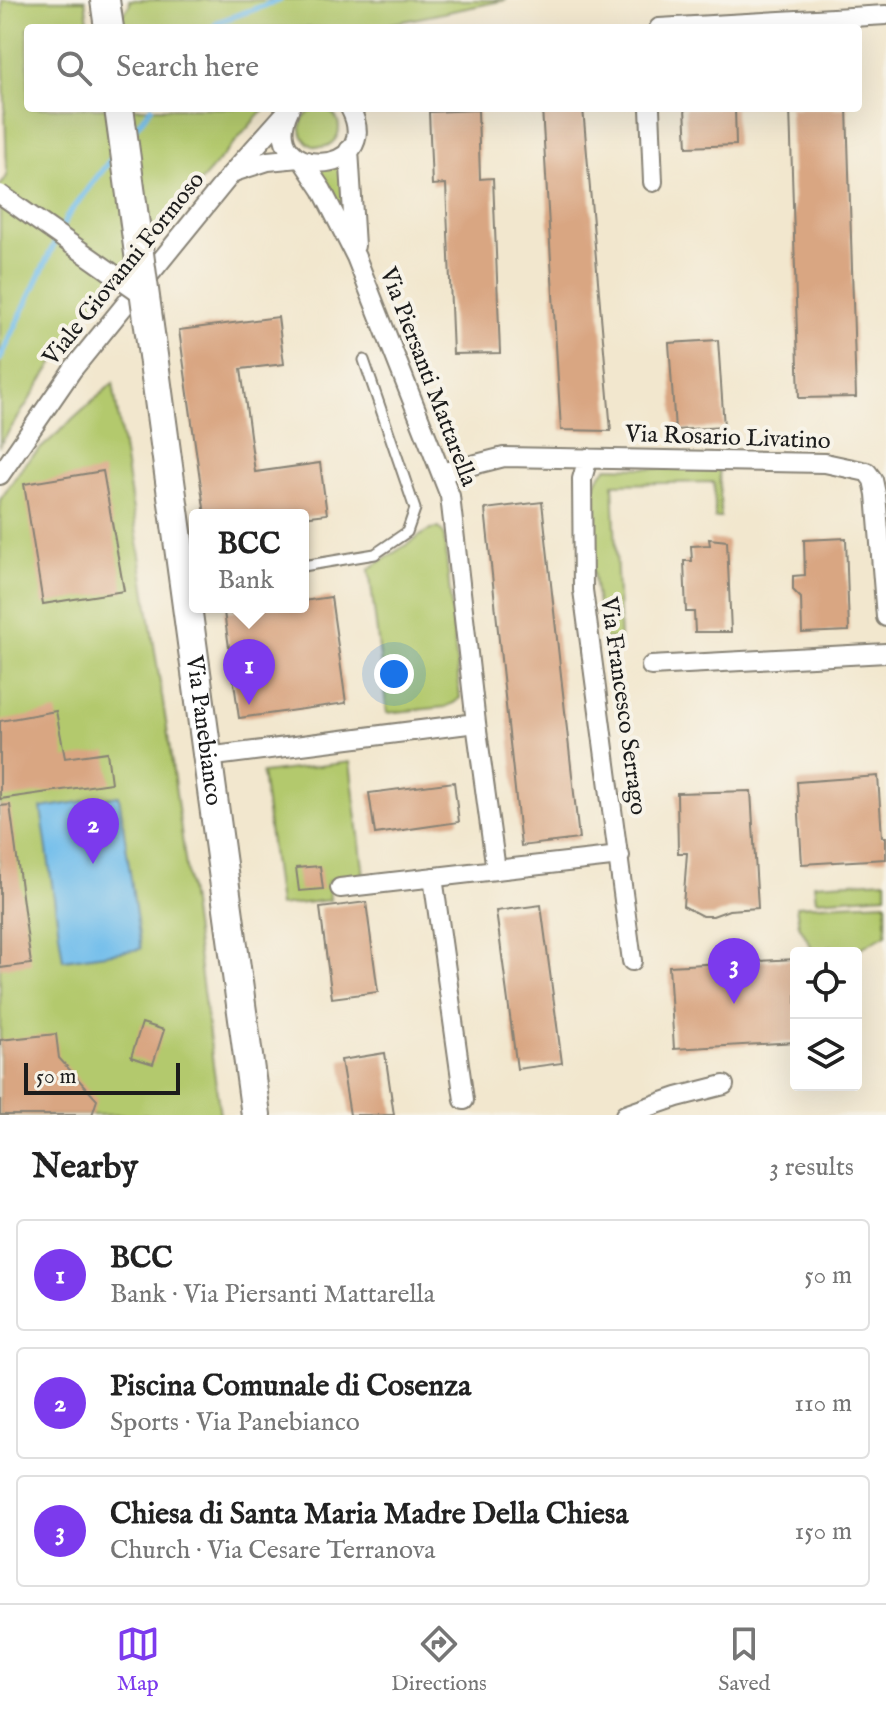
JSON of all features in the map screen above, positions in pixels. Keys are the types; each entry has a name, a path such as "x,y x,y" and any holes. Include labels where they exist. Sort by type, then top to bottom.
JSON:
{"main road":[{"path":"105,0 108,24"},
{"name":"Via Panebianco","path":"120,112 189,585"},
{"name":"Via Panebianco","path":"192,613 207,757 256,1115"}],"street":[{"path":"729,24 886,15"},
{"name":"Viale Giovanni Formoso","path":"0,475 73,369 232,173 286,112"},
{"name":"Via Piersanti Mattarella","path":"288,112 285,118 286,140 322,190 356,257 450,496 496,870"},
{"name":"Via Piersanti Mattarella","path":"355,112 355,140 349,150 356,257"},
{"path":"650,112 653,182"},
{"path":"232,173 268,161 300,159 322,164 332,162 349,150"},
{"path":"0,194 145,296"},
{"name":"Via Rosario Livatino","path":"441,473 504,457 825,463 867,472 873,480 876,494 886,617"},
{"name":"Via Francesco Serrago","path":"588,458 582,479 583,590 632,961"},
{"path":"651,666 886,653"},
{"path":"207,757 476,723"},
{"path":"340,888 620,856"},
{"path":"433,877 464,1100"},
{"path":"625,1115 724,1085"}],"lane":[{"path":"309,565 375,554 407,532 415,509 364,360"}],"green space":[{"path":"2,0 85,0 88,24 24,24 24,112 261,112 88,310 0,445 0,186 7,176"},
{"path":"129,0 506,0 389,24 116,24 130,4"},
{"path":"312,112 328,112 337,121 337,135 327,145 313,145 303,135 303,121"},
{"path":"344,160 349,232 311,167"},
{"path":"113,383 167,728 220,1115 0,1115 0,500 26,462"},
{"path":"607,467 719,470 721,518 715,518 714,482 613,484 620,638 603,639 592,559 590,517 596,482"},
{"path":"439,528 444,534 460,698 445,707 387,713 369,569 431,529"},
{"path":"350,762 364,876 328,881 330,900 279,906 262,773"},
{"path":"886,880 886,895 816,900 814,884"},
{"path":"886,902 886,934 862,947 812,947 799,925 796,906"}],"water":[{"path":"119,796 141,949 63,960 41,808"}],"building":[{"path":"429,112 478,112 480,179 493,178 500,353 453,354 446,184 432,185"},
{"path":"542,112 583,112 611,431 561,430"},
{"path":"685,112 735,112 736,145 687,147"},
{"path":"790,112 847,112 856,397 799,398"},
{"path":"278,317 284,364 241,369 255,472 320,463 327,514 309,516 309,509 204,509 179,330"},
{"path":"718,340 724,427 675,430 669,343"},
{"path":"103,471 124,591 43,604 24,484"},
{"path":"542,502 579,839 521,846 485,509"},
{"path":"846,538 849,631 802,633 801,598 793,590 793,576 805,575 804,540"},
{"path":"709,539 727,541 731,632 695,632 694,612 686,612 684,561 692,561 691,546 710,545"},
{"path":"331,597 346,703 239,718 224,613 309,613 309,600"},
{"path":"56,711 65,758 107,752 111,783 0,799 0,721"},
{"path":"878,776 886,859 802,864 797,782"},
{"path":"454,782 459,822 375,834 369,793"},
{"path":"751,791 758,908 702,916 683,906 687,853 678,853 677,793"},
{"path":"10,805 31,964 0,968 0,806"},
{"path":"320,866 323,889 299,891 296,868"},
{"path":"366,902 378,992 332,998 320,908"},
{"path":"541,905 562,1063 517,1069 496,911"},
{"path":"790,959 790,1042 674,1049 669,966"},
{"path":"142,1023 164,1030 153,1064 131,1057"},
{"path":"56,1034 59,1058 97,1100 92,1115 0,1115 0,1040"},
{"path":"385,1053 394,1115 350,1115 341,1060"}],"waterway":[{"path":"216,24 280,0"},
{"path":"132,132 148,112"},
{"path":"0,359 68,215 115,154"}],"place":[{"name":"BCC","path":"249,705"},
{"name":"Piscina Comunale di Cosenza","path":"93,864"},
{"name":"Chiesa di Santa Maria Madre Della Chiesa","path":"734,1004"}]}
